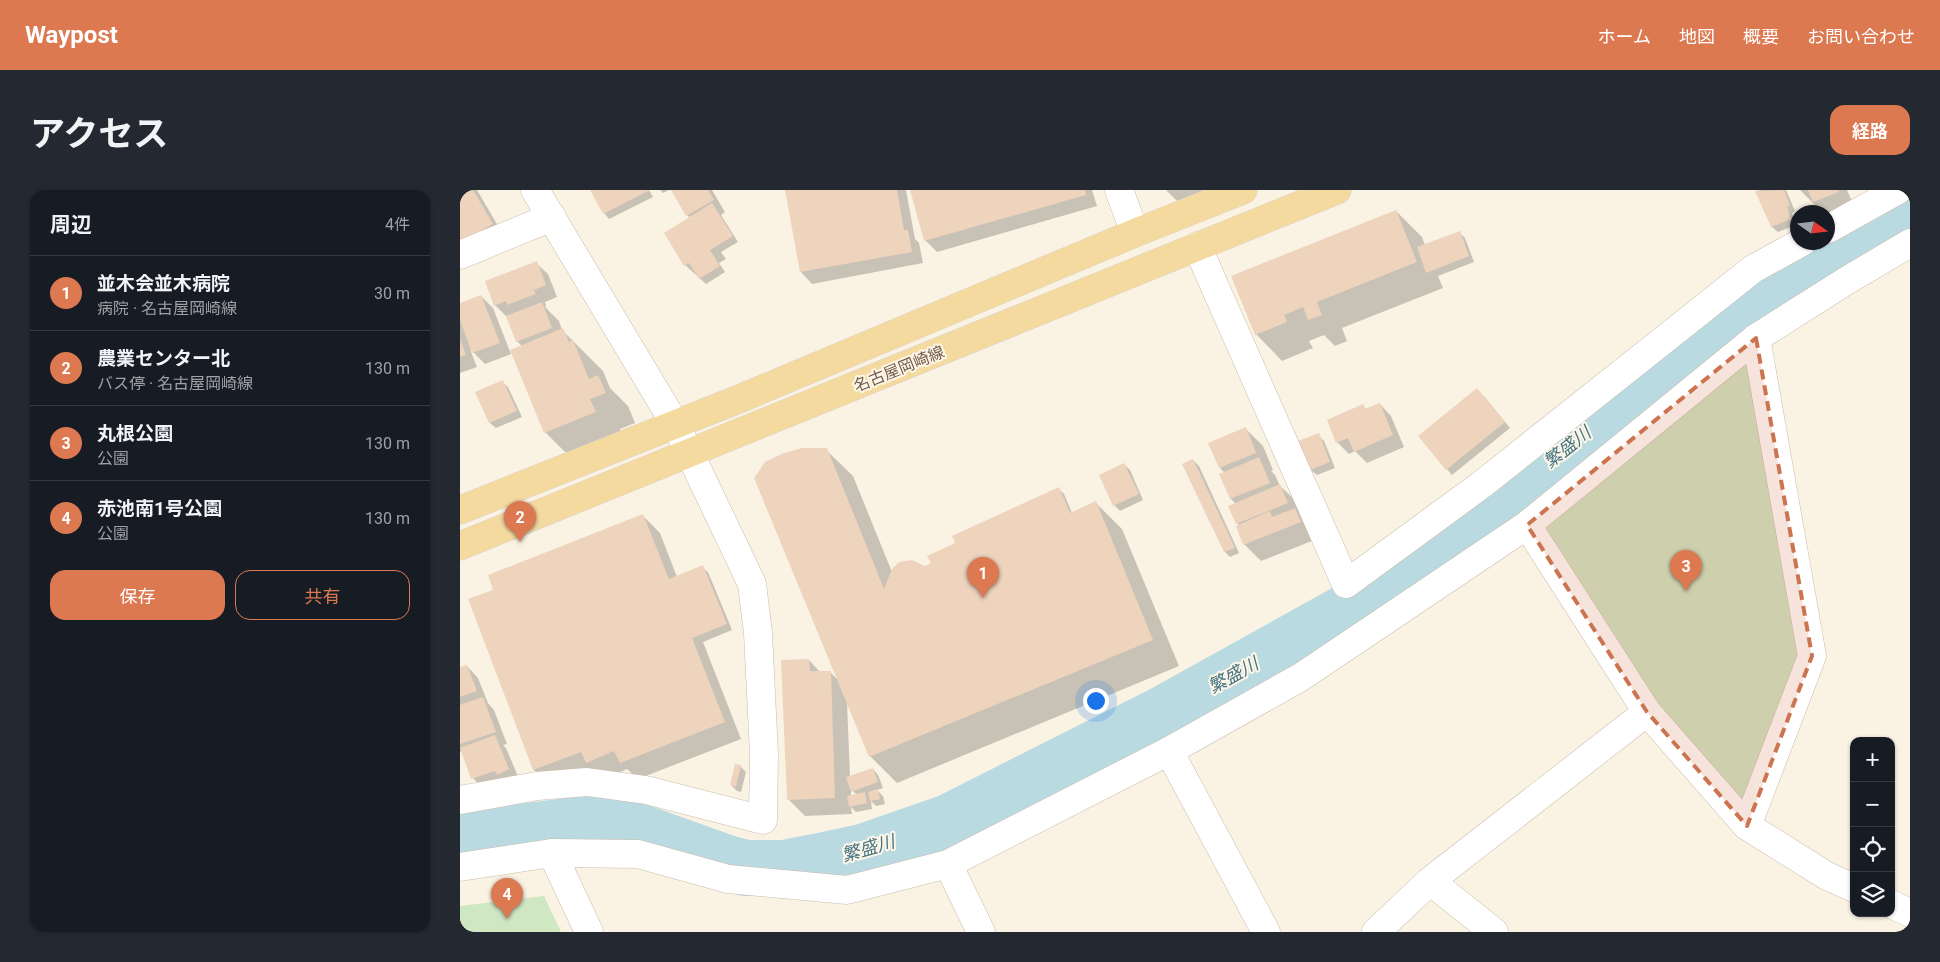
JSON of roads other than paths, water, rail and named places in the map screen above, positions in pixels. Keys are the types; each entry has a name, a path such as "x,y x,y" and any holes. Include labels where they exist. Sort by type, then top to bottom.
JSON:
{"main road":[{"name":"名古屋岡崎線","path":"460,510 757,391 1135,233 1243,190"},
{"name":"名古屋岡崎線","path":"460,546 1337,190"}],"street":[{"path":"460,800 537,786 586,782 646,790 763,820 764,754 758,633 752,584 675,424 535,190"},
{"path":"1119,190 1135,233"},
{"path":"1835,224 1898,190"},
{"path":"460,255 552,217"},
{"path":"460,867 552,853 638,854 728,879 847,890 948,864 1169,751 1301,677 1527,525 1756,338 1910,243"},
{"path":"1197,246 1346,584 1481,485 1753,269 1790,249"},
{"path":"1747,826 1812,656 1756,338"},
{"path":"1527,525 1647,712 1747,826 1827,876 1850,886"},
{"path":"1376,932 1430,881 1647,712"},
{"path":"1169,751 1266,932"},
{"path":"552,853 589,932"},
{"path":"948,864 981,932"},
{"path":"1430,881 1494,932"},
{"path":"1895,906 1910,912"}],"waterway":[{"name":"繁盛川","path":"460,839 610,821 730,864 746,868 784,868 863,852 949,822 1163,714 1361,604 1495,504 1797,267 1910,207"}],"place":[{"name":"農業センター北","path":"520,542"},
{"name":"丸根公園","path":"1686,591"},
{"name":"並木会並木病院","path":"983,598"},
{"name":"赤池南1号公園","path":"507,919"}]}
